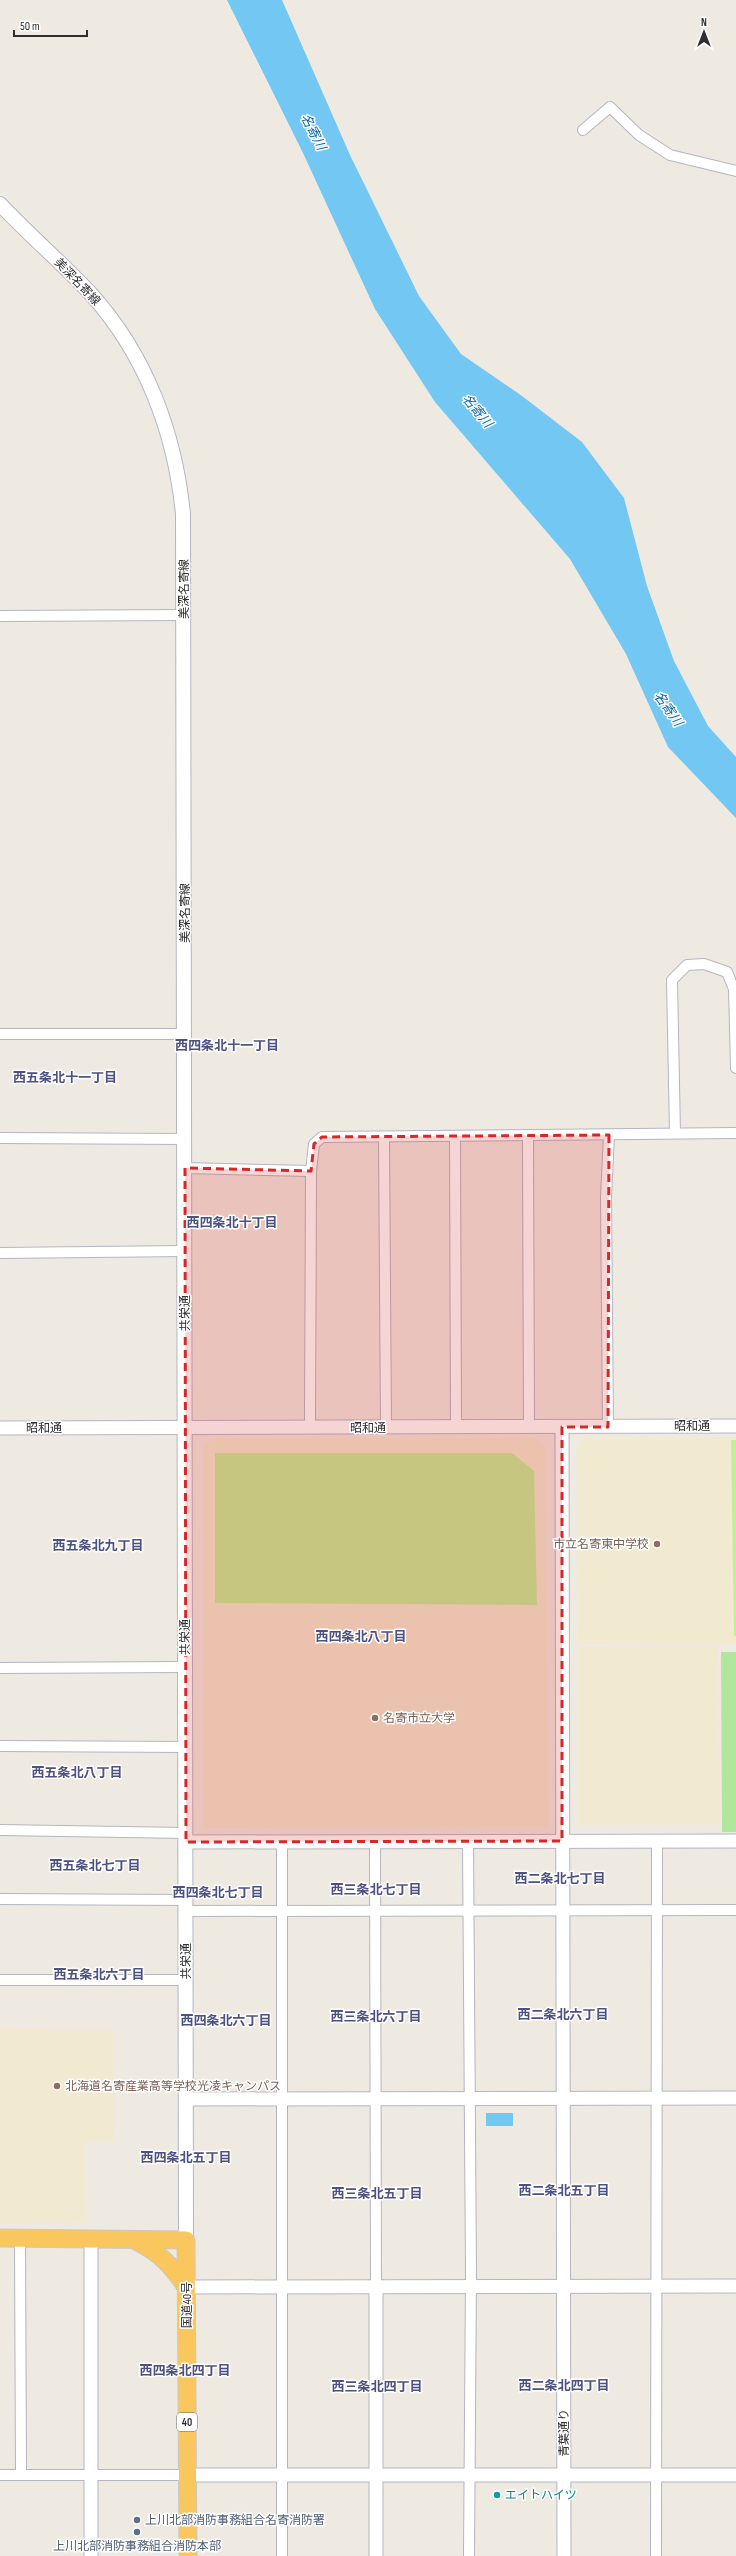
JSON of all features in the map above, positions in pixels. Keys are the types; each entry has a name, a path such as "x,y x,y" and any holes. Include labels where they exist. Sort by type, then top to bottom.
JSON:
{"highway":[{"path":"0,2238 186,2240"},
{"path":"133,2239 155,2250 170,2263 186,2287"},
{"name":"国道40号","path":"186,2240 188,2556"}],"main road":[{"name":"美深名寄線","path":"0,204 82,285 108,315 136,358 159,405 173,448 181,494 184,615 185,1034"},
{"name":"共栄通","path":"185,1034 186,2240"}],"street":[{"path":"583,130 610,106 639,134 670,155 736,171"},
{"path":"0,616 184,615"},
{"path":"675,1134 672,980 686,965 704,964 727,972 734,989 736,1068"},
{"path":"0,1034 185,1034"},
{"path":"310,1428 311,1171 314,1144 322,1137 384,1138 736,1133"},
{"path":"608,1427 606,1226 609,1135"},
{"path":"455,1136 456,1427"},
{"path":"528,1136 528,1427"},
{"path":"0,1138 185,1139"},
{"path":"384,1138 386,1428"},
{"path":"185,1168 311,1171"},
{"path":"0,1253 185,1251"},
{"name":"昭和通","path":"0,1428 736,1426"},
{"name":"青葉通り","path":"562,1427 564,2556"},
{"path":"0,1668 185,1667"},
{"path":"0,1746 185,1747"},
{"path":"0,1830 282,1841 736,1841"},
{"path":"282,1841 280,2099 282,2556"},
{"path":"468,1841 471,2287 469,2475 470,2556"},
{"path":"656,1841 658,1911 656,2556"},
{"path":"375,1842 376,2556"},
{"path":"0,1899 186,1905 282,1911 736,1910"},
{"path":"0,1980 186,1980"},
{"path":"187,2099 736,2098"},
{"path":"20,2238 21,2476"},
{"path":"91,2238 92,2556"},
{"path":"186,2287 736,2286"},
{"path":"0,2475 736,2475"}],"highlighted area":[{"path":"609,1135 608,1427 562,1427 562,1841 186,1842 185,1168 311,1171 314,1144 322,1137"}],"shaded area":[{"name":"市立名寄東中学校","path":"736,1437 736,1644 578,1644 577,1445 588,1438"},
{"name":"名寄市立大学","path":"214,1438 537,1438 545,1446 549,1827 203,1828 203,1447"},
{"path":"718,1646 719,1824 578,1825 578,1647"},
{"name":"北海道名寄産業高等学校光凌キャンパス","path":"0,2028 113,2030 114,2142 84,2142 86,2222 0,2223"}],"green space":[{"path":"731,1440 736,1440 736,1636 734,1636"},
{"path":"215,1453 512,1453 534,1471 537,1605 215,1603"},
{"path":"721,1652 736,1652 736,1832 722,1832"}],"water":[{"name":"名寄川","path":"227,0 282,0 350,155 419,296 461,354 522,396 582,442 624,498 647,586 674,661 708,726 736,757 736,818 668,747 626,654 570,559 435,402 375,309 303,153"},
{"path":"486,2113 513,2113 513,2126 486,2126"}],"place":[{"name":"市立名寄東中学校","path":"657,1544"},
{"name":"名寄市立大学","path":"375,1718"},
{"name":"北海道名寄産業高等学校光凌キャンパス","path":"57,2086"},
{"name":"エイトハイツ","path":"497,2495"},
{"name":"上川北部消防事務組合名寄消防署","path":"137,2520"},
{"name":"上川北部消防事務組合消防本部","path":"137,2532"}],"district":[{"name":"西四条北十一丁目","path":"227,1046"},
{"name":"西五条北十一丁目","path":"65,1078"},
{"name":"西四条北十丁目","path":"232,1223"},
{"name":"西五条北九丁目","path":"98,1546"},
{"name":"西四条北八丁目","path":"361,1637"},
{"name":"西五条北八丁目","path":"77,1773"},
{"name":"西五条北七丁目","path":"95,1866"},
{"name":"西二条北七丁目","path":"560,1879"},
{"name":"西三条北七丁目","path":"376,1890"},
{"name":"西四条北七丁目","path":"218,1893"},
{"name":"西五条北六丁目","path":"99,1975"},
{"name":"西二条北六丁目","path":"563,2015"},
{"name":"西三条北六丁目","path":"376,2017"},
{"name":"西四条北六丁目","path":"226,2021"},
{"name":"西四条北五丁目","path":"186,2158"},
{"name":"西二条北五丁目","path":"564,2191"},
{"name":"西三条北五丁目","path":"377,2194"},
{"name":"西四条北四丁目","path":"185,2371"},
{"name":"西二条北四丁目","path":"564,2386"},
{"name":"西三条北四丁目","path":"377,2387"}]}
